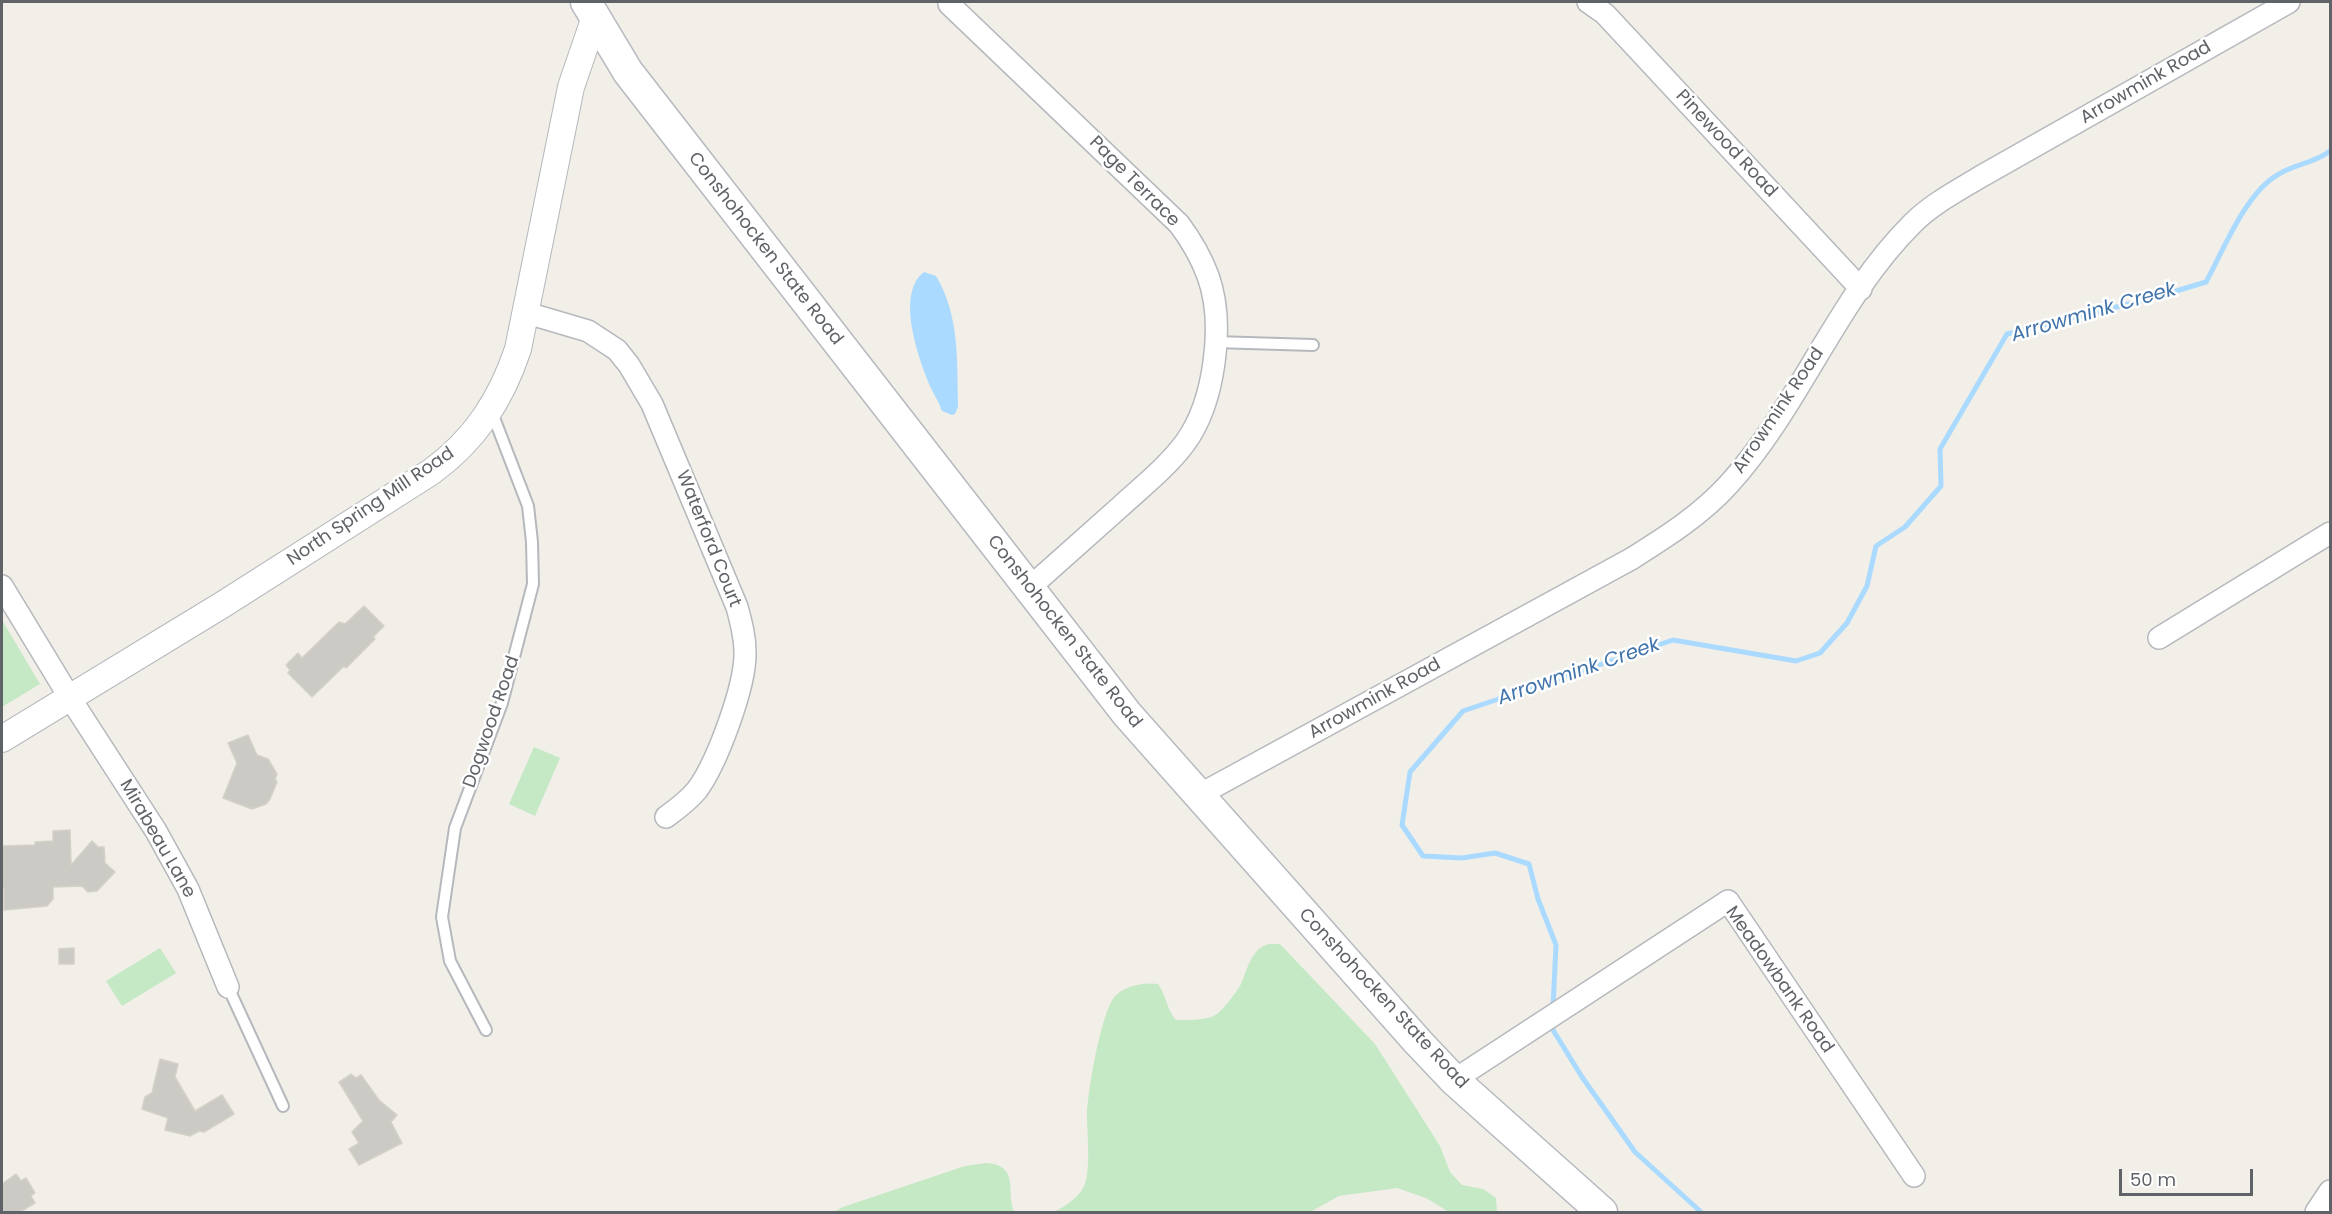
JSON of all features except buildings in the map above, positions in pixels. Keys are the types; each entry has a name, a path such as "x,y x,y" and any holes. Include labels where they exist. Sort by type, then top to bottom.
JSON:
{"main road":[{"name":"Conshohocken State Road","path":"594,6 628,72 1127,714 1454,1080 1602,1212"}],"street":[{"name":"Pinewood Road","path":"1588,2 1605,14 1861,289"},
{"name":"Arrowmink Road","path":"1198,795 1631,559 1666,537 1699,512 1728,485 1758,448 1861,289 1886,253 1914,222 1944,198 2289,2"},
{"name":"Page Terrace","path":"948,4 1179,224 1201,259 1209,278 1215,315 1215,342 1210,382 1204,403 1187,440 1161,471 1028,589"},
{"name":"North Spring Mill Road","path":"2,739 222,605 431,472 450,459 465,443 491,410 511,371 527,312 571,87 594,6"},
{"name":"Waterford Court","path":"527,312 588,331 617,350 629,365 652,404 740,618 745,653 744,675 734,707 706,775 697,790 666,817"},
{"path":"2159,638 2331,533"},
{"name":"Mirabeau Lane","path":"2,586 70,698 156,831 188,889 228,987"},
{"name":"Meadowbank Road","path":"1454,1080 1728,901 1914,1176"},
{"path":"2316,1212 2331,1191"}],"lane":[{"path":"1215,342 1313,345"},
{"name":"Dogwood Road","path":"486,1030 450,961 441,917 455,828 502,703 533,584 528,506 491,410"},
{"path":"228,987 283,1106"}],"green space":[{"path":"2,620 40,684 2,707"},
{"path":"534,747 560,758 535,816 509,804"},
{"path":"1280,944 1375,1044 1440,1146 1450,1172 1462,1185 1483,1189 1496,1198 1497,1212 1449,1212 1426,1198 1397,1188 1339,1196 1310,1212 1053,1212 1073,1200 1085,1184 1088,1165 1087,1117 1092,1073 1105,1018 1115,996 1136,985 1158,984 1176,1020 1208,1018 1217,1014 1234,995 1254,955 1263,946"},
{"path":"160,948 176,973 122,1006 106,981"},
{"path":"986,1163 997,1165 1008,1174 1014,1212 833,1212 965,1166"}],"water":[{"path":"924,272 936,276 944,291 953,323 957,356 958,407 952,415 942,411 930,386 920,360 912,327 911,295 915,282"}],"waterway":[{"name":"Arrowmink Creek","path":"1553,1007 1556,945 1538,899 1529,864 1495,853 1462,858 1423,856 1402,825 1410,772 1463,711 1673,640 1796,661 1820,653 1847,623 1867,586 1876,546 1905,527 1941,486 1940,449 2007,334 2153,298 2206,282 2246,207 2267,182 2279,174 2330,151"},
{"name":"Arrowmink Creek","path":"1553,1022 1553,1030 1582,1077 1635,1152 1701,1212"}]}
